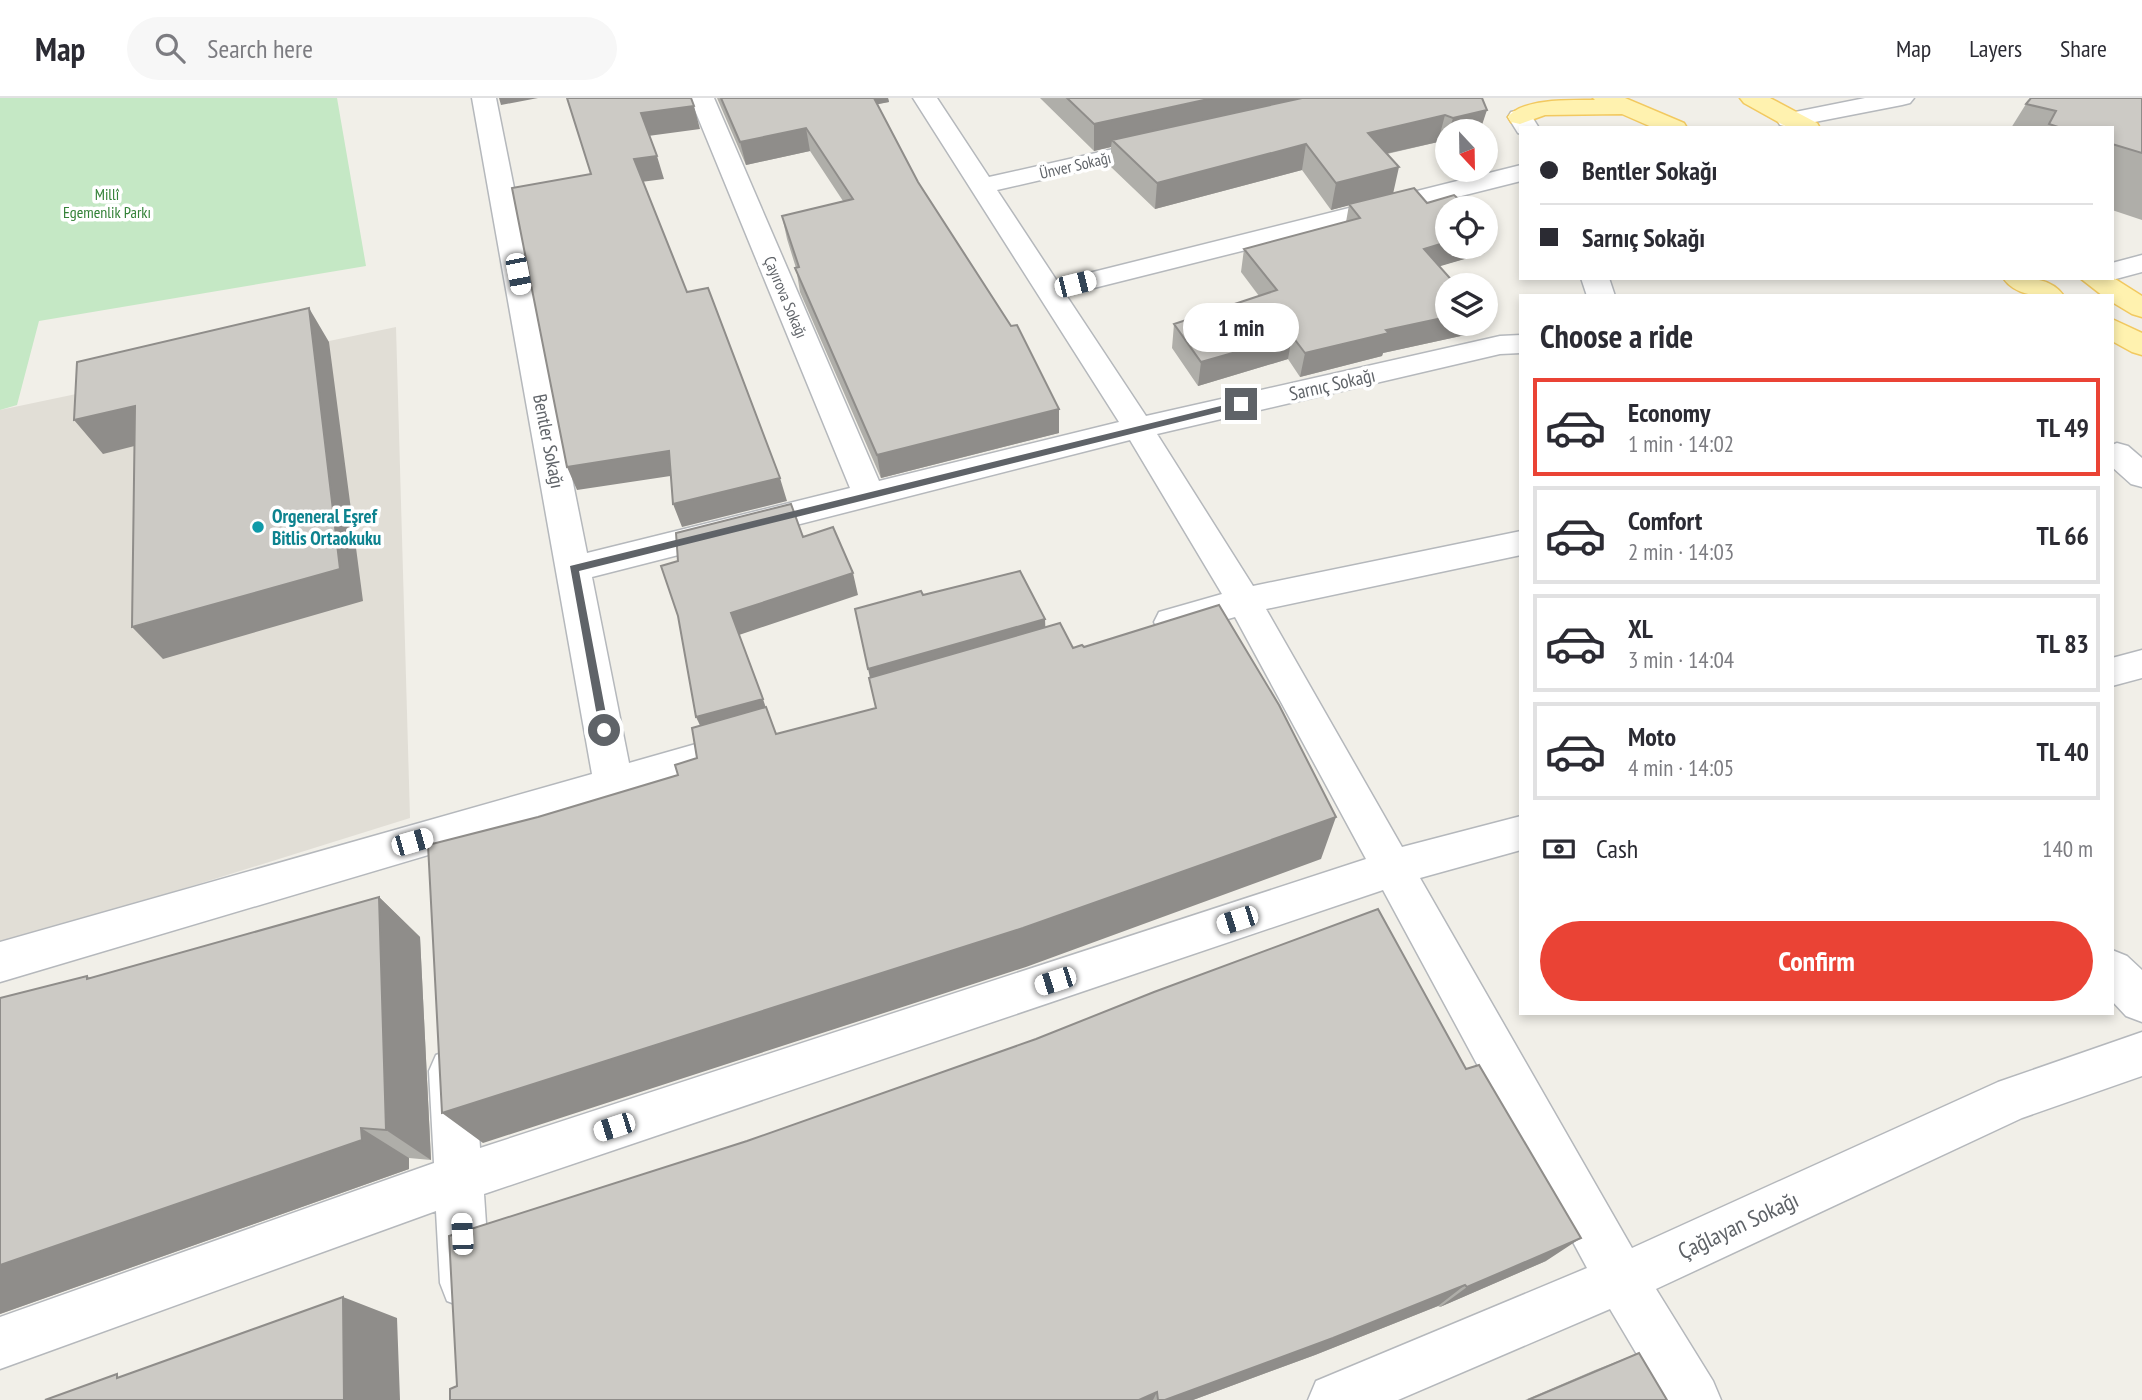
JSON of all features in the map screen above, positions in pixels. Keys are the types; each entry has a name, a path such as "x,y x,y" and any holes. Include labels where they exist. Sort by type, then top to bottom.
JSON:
{"main road":[{"path":"1524,122 1541,98"},
{"path":"1748,123 1754,115 1750,98"},
{"path":"1750,98 1799,124"},
{"path":"1524,122 1542,108 1613,102 1670,126"},
{"path":"2021,280 2046,294"},
{"path":"2097,280 2142,308"}],"street":[{"name":"Bentler Sokağı","path":"484,98 614,784"},
{"name":"Çayırova Sokağı","path":"702,98 869,495"},
{"path":"925,98 1138,428 1244,601 1621,1279 1694,1400"},
{"path":"1799,124 1902,98"},
{"name":"Ünver Sokağı","path":"982,186 1184,140"},
{"path":"1049,291 1519,174"},
{"path":"2114,271 2142,263"},
{"name":"Sarnıç Sokağı","path":"573,569 1138,428 1500,345 1519,344"},
{"path":"2124,453 2142,476"},
{"path":"1137,632 1244,601 1519,543"},
{"path":"2114,671 2142,664"},
{"path":"0,961 439,855 614,784 761,741"},
{"path":"0,1343 458,1179 1393,868 1519,834"},
{"path":"2114,972 2142,1001"},
{"path":"449,1028 468,1331"},
{"name":"Çağlayan Sokağı","path":"1335,1400 1621,1279 2014,1098 2142,1054"}],"shaded area":[{"path":"396,327 410,818 0,946 0,410"}],"green space":[{"name":"Millî Egemenlik Parkı","path":"0,98 337,98 366,266 39,321 17,405 0,410"}],"building":[{"path":"567,98 691,98 694,106 641,113 657,156 634,159 687,292 708,288 780,478 673,504 669,451 567,467 512,188 591,174"},
{"path":"721,98 874,98 918,182 1011,326 1017,325 1059,409 877,455 795,268 799,267 782,216 853,199 806,128 740,142"},
{"path":"1067,98 1213,98 1094,124"},
{"path":"1302,98 1482,98 1487,110 1453,118 1445,115 1368,133 1399,167 1336,183 1306,144 1157,183 1112,140"},
{"path":"2031,98 2142,98 2142,153 2114,145 2114,126 2055,126 2049,124 2056,111 2026,104"},
{"path":"1414,188 1427,203 1435,201 1435,246 1424,249 1445,273 1435,273 1435,320 1305,353 1292,336 1201,362 1174,324 1277,290 1244,249 1360,218 1349,204"},
{"name":"Orgeneral Eşref Bitlis Ortaokuku","path":"309,308 340,569 132,627 135,406 74,420 77,362"},
{"path":"791,504 803,537 833,527 853,573 731,613 763,699 696,717 678,616 661,566 678,561 676,533"},
{"path":"1020,571 1045,619 868,669 855,609 921,591 923,595"},
{"path":"1219,605 1279,705 1336,817 1023,928 442,1113 428,845 538,817 678,775 675,765 697,758 692,728 766,707 776,734 876,708 869,678 1060,623 1073,648 1082,645 1084,647"},
{"path":"379,897 386,1130 361,1128 362,1140 0,1265 0,998 87,976 87,979"},
{"path":"1378,909 1466,1069 1479,1065 1581,1238 1467,1287 1465,1285 1333,1338 1165,1400 1158,1400 1157,1392 1139,1400 450,1400 450,1389 457,1386 449,1236 747,1141 1036,1039"},
{"path":"343,1297 344,1400 45,1400 117,1374 117,1378"},
{"path":"1639,1353 1667,1400 1528,1400"}],"place":[{"name":"Orgeneral Eşref Bitlis Ortaokuku","path":"258,527"}],"route":[{"path":"604,730 573,569 1241,404"}]}
